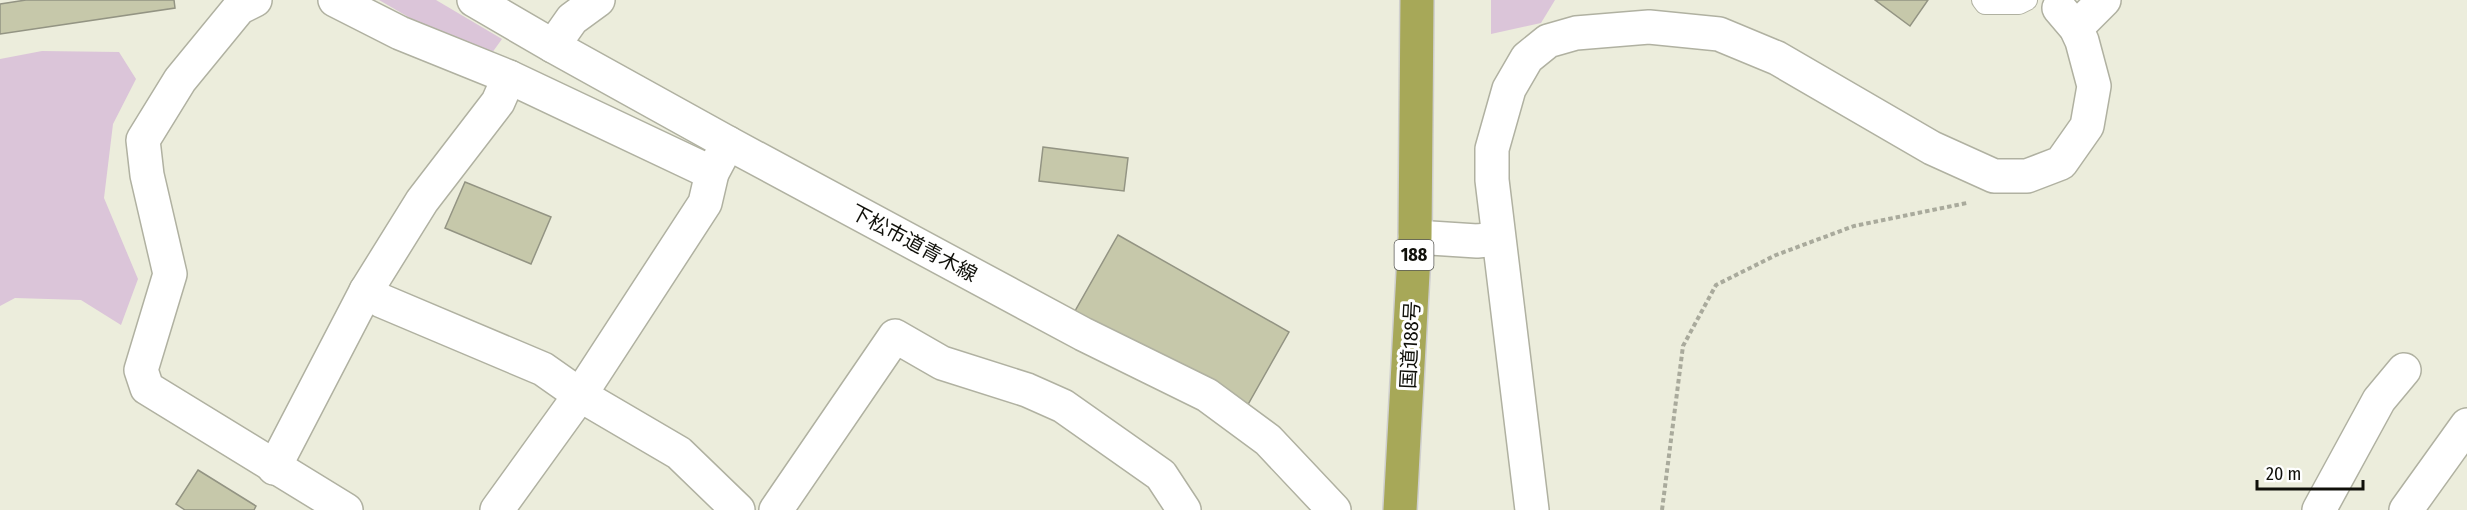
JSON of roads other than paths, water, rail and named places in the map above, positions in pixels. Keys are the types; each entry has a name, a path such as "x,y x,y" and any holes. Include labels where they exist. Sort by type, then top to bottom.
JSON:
{"highway":[{"name":"国道188号","path":"1400,510 1415,237 1417,0"}],"street":[{"path":"255,0 239,8 180,80 143,140 147,175 170,274 141,370 147,388 274,468 346,510"},
{"path":"335,0 400,33 509,77 712,174"},
{"name":"下松市道青木線","path":"474,0 728,143 1083,334 1207,395 1268,440 1334,510"},
{"path":"553,46 572,19 598,0"},
{"path":"1532,510 1492,180 1492,149 1509,89 1527,58 1548,41 1576,33 1649,27 1719,34 1777,58 1932,148 1994,176 2027,176 2061,163 2087,126 2094,86 2082,41 2062,12 2104,0"},
{"path":"274,468 366,291 422,201 498,102 509,77"},
{"path":"497,510 580,395 705,203 712,174 728,143"},
{"path":"1415,237 1478,241 1498,239"},
{"path":"366,291 382,301 543,369 580,395 679,453 738,510"},
{"path":"776,510 895,336 942,363 1027,390 1063,406 1161,475 1184,510"},
{"path":"2319,510 2379,400 2404,370"},
{"path":"2406,510 2467,424"}],"lane":[{"path":"1982,0 1985,4 2019,4 2027,0"}]}
